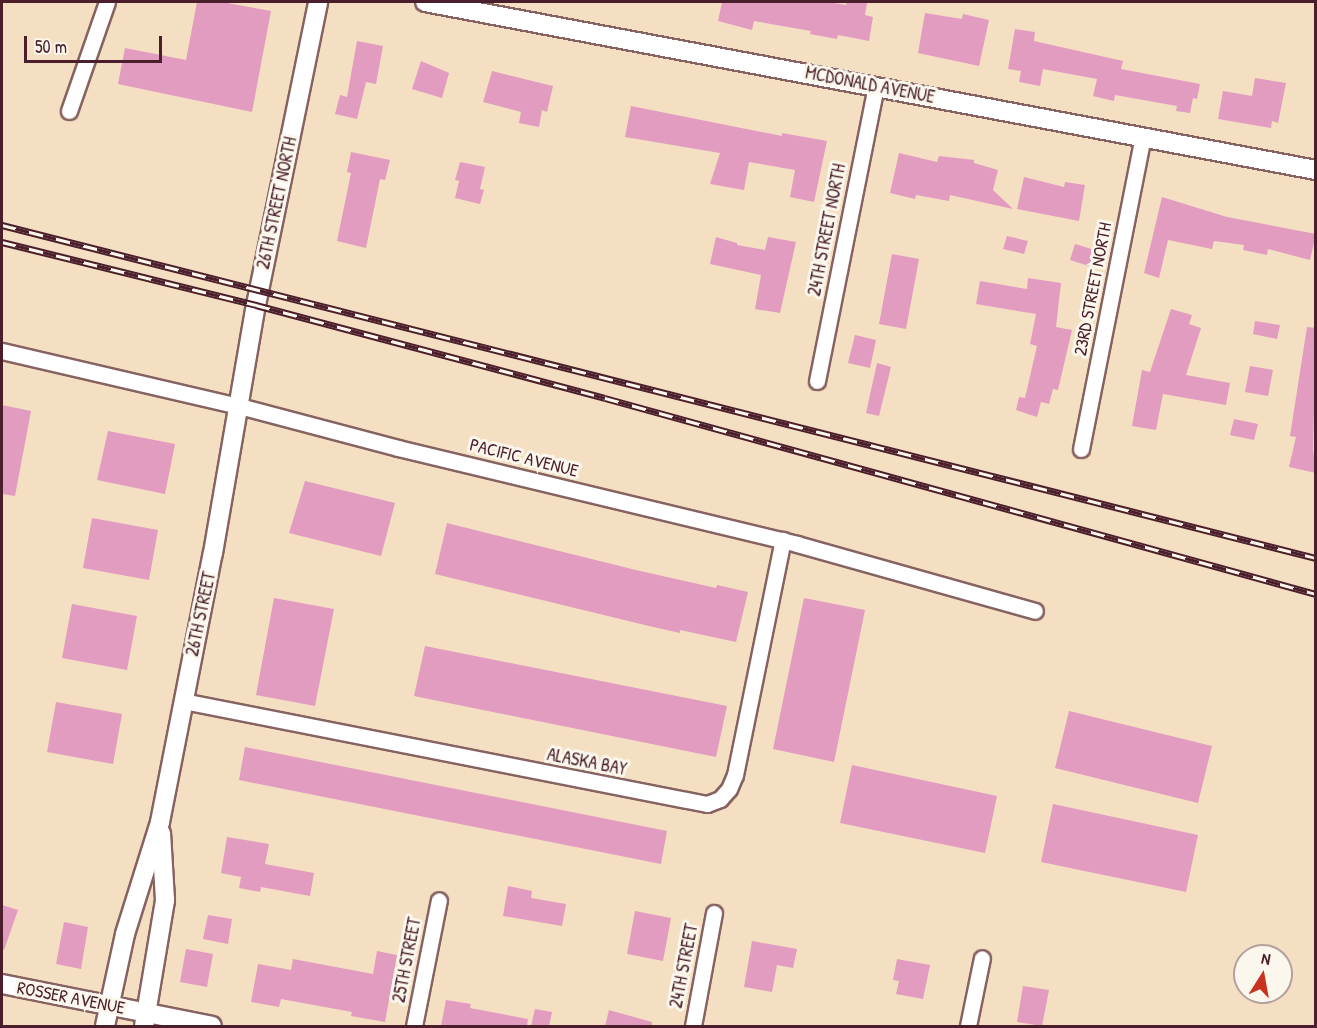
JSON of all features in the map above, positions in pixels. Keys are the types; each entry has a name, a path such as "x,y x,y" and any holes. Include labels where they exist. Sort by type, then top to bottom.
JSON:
{"street":[{"path":"69,111 107,2"},
{"name":"26TH STREET NORTH","path":"239,406 256,305 318,2"},
{"name":"MCDONALD AVENUE","path":"425,2 1316,170"},
{"name":"24TH STREET NORTH","path":"817,381 876,86"},
{"name":"23RD STREET NORTH","path":"1082,449 1143,137"},
{"name":"PACIFIC AVENUE","path":"2,351 239,406 398,448 783,540 1035,611"},
{"name":"26TH STREET","path":"105,1026 125,934 160,822 213,553 239,406"},
{"name":"ALASKA BAY","path":"183,701 707,804 720,799 729,789 735,775 783,540"},
{"name":"26TH STREET","path":"146,1020 165,900 160,822"},
{"name":"25TH STREET","path":"414,1026 439,900"},
{"name":"24TH STREET","path":"693,1026 714,913"},
{"path":"968,1026 982,958"},
{"name":"ROSSER AVENUE","path":"2,984 109,1006 146,1020 212,1026"}],"building":[{"path":"197,2 222,2 271,11 252,112 118,84 125,48 186,60"},
{"path":"722,2 828,2 846,5 847,2 867,3 865,15 873,17 869,41 838,35 837,39 810,34 811,31 754,21 752,30 718,21"},
{"path":"925,13 962,19 963,14 989,20 979,66 918,53"},
{"path":"1015,29 1035,32 1034,41 1123,61 1121,69 1200,84 1197,99 1193,98 1190,113 1176,111 1177,106 1115,95 1114,101 1093,96 1097,79 1043,69 1040,86 1019,82 1021,71 1008,69"},
{"path":"357,41 383,46 376,84 366,82 357,119 335,114 340,95 347,97"},
{"path":"421,61 449,73 442,98 412,89"},
{"path":"492,71 553,86 547,112 542,110 539,127 519,123 521,112 483,102"},
{"path":"1255,78 1286,83 1278,123 1272,121 1271,128 1218,119 1223,91 1252,96"},
{"path":"631,106 782,136 782,133 827,141 814,202 790,197 795,170 749,162 744,190 710,184 720,153 625,137"},
{"path":"351,152 390,160 385,180 380,179 366,248 337,241 351,173 347,172"},
{"path":"899,153 937,162 939,156 974,160 974,163 998,170 993,190 1013,209 950,195 949,201 916,195 915,199 890,193"},
{"path":"460,162 485,167 480,189 484,190 480,204 455,198 459,181 455,180"},
{"path":"1024,177 1064,187 1065,182 1085,185 1079,221 1017,209"},
{"path":"1162,197 1227,217 1316,234 1310,260 1268,249 1267,255 1243,250 1244,245 1214,241 1212,249 1168,240 1159,278 1144,273"},
{"path":"1007,236 1028,241 1024,254 1003,249"},
{"path":"716,237 737,243 737,245 765,250 768,237 796,242 780,313 755,309 761,275 710,264"},
{"path":"1075,244 1095,250 1089,266 1070,260"},
{"path":"892,254 919,259 906,329 879,324"},
{"path":"1028,278 1061,283 1056,327 1072,330 1058,390 1053,389 1049,404 1041,402 1037,417 1016,410 1019,397 1025,398 1037,346 1030,344 1036,314 976,304 980,281 1027,289"},
{"path":"1171,309 1192,315 1189,324 1201,328 1186,375 1230,383 1226,405 1163,394 1156,430 1132,426 1142,370 1150,372"},
{"path":"1255,321 1280,325 1277,339 1253,334"},
{"path":"1307,327 1316,328 1313,449 1316,473 1289,467 1296,437 1290,436"},
{"path":"855,335 876,340 870,368 848,363"},
{"path":"877,363 891,367 879,416 866,413"},
{"path":"1250,366 1273,370 1268,396 1245,392"},
{"path":"2,405 31,411 15,496 2,494"},
{"path":"1234,419 1258,424 1254,440 1230,435"},
{"path":"108,431 175,444 165,494 97,480"},
{"path":"305,481 395,503 381,556 289,533"},
{"path":"92,518 158,530 149,580 83,568"},
{"path":"447,523 636,570 716,588 717,585 748,592 736,642 649,626 435,574"},
{"path":"274,598 334,609 315,706 256,695"},
{"path":"804,598 865,610 834,762 773,749"},
{"path":"72,604 137,616 127,670 62,658"},
{"path":"425,646 727,706 716,757 414,696"},
{"path":"56,702 122,714 113,764 47,752"},
{"path":"1069,711 1212,746 1198,803 1055,768"},
{"path":"245,747 667,831 661,864 239,780"},
{"path":"852,765 997,796 985,853 840,823"},
{"path":"1053,804 1198,835 1186,892 1041,862"},
{"path":"227,837 269,844 265,864 314,873 310,896 261,887 260,892 239,888 241,877 221,873"},
{"path":"508,886 532,891 531,898 566,904 562,926 503,916"},
{"path":"2,905 18,910 4,950 2,949"},
{"path":"635,911 671,918 663,961 627,954"},
{"path":"208,915 232,919 228,944 203,939"},
{"path":"64,922 88,927 81,969 56,964"},
{"path":"752,941 797,949 793,968 777,965 772,992 744,987"},
{"path":"186,949 213,954 207,987 180,982"},
{"path":"377,951 397,955 385,1022 351,1016 352,1012 281,999 279,1007 251,1002 258,964 291,970 293,959 373,974"},
{"path":"897,959 930,965 923,999 896,994 899,981 893,980"},
{"path":"1023,986 1049,990 1042,1026 1017,1022"},
{"path":"446,1000 471,1004 470,1008 528,1019 527,1026 441,1026"},
{"path":"535,1009 552,1012 549,1026 531,1026"},
{"path":"609,1010 652,1022 652,1026 605,1026"}],"railway":[{"path":"2,225 1316,558"},
{"path":"2,242 256,305 605,398 1316,594"}]}
